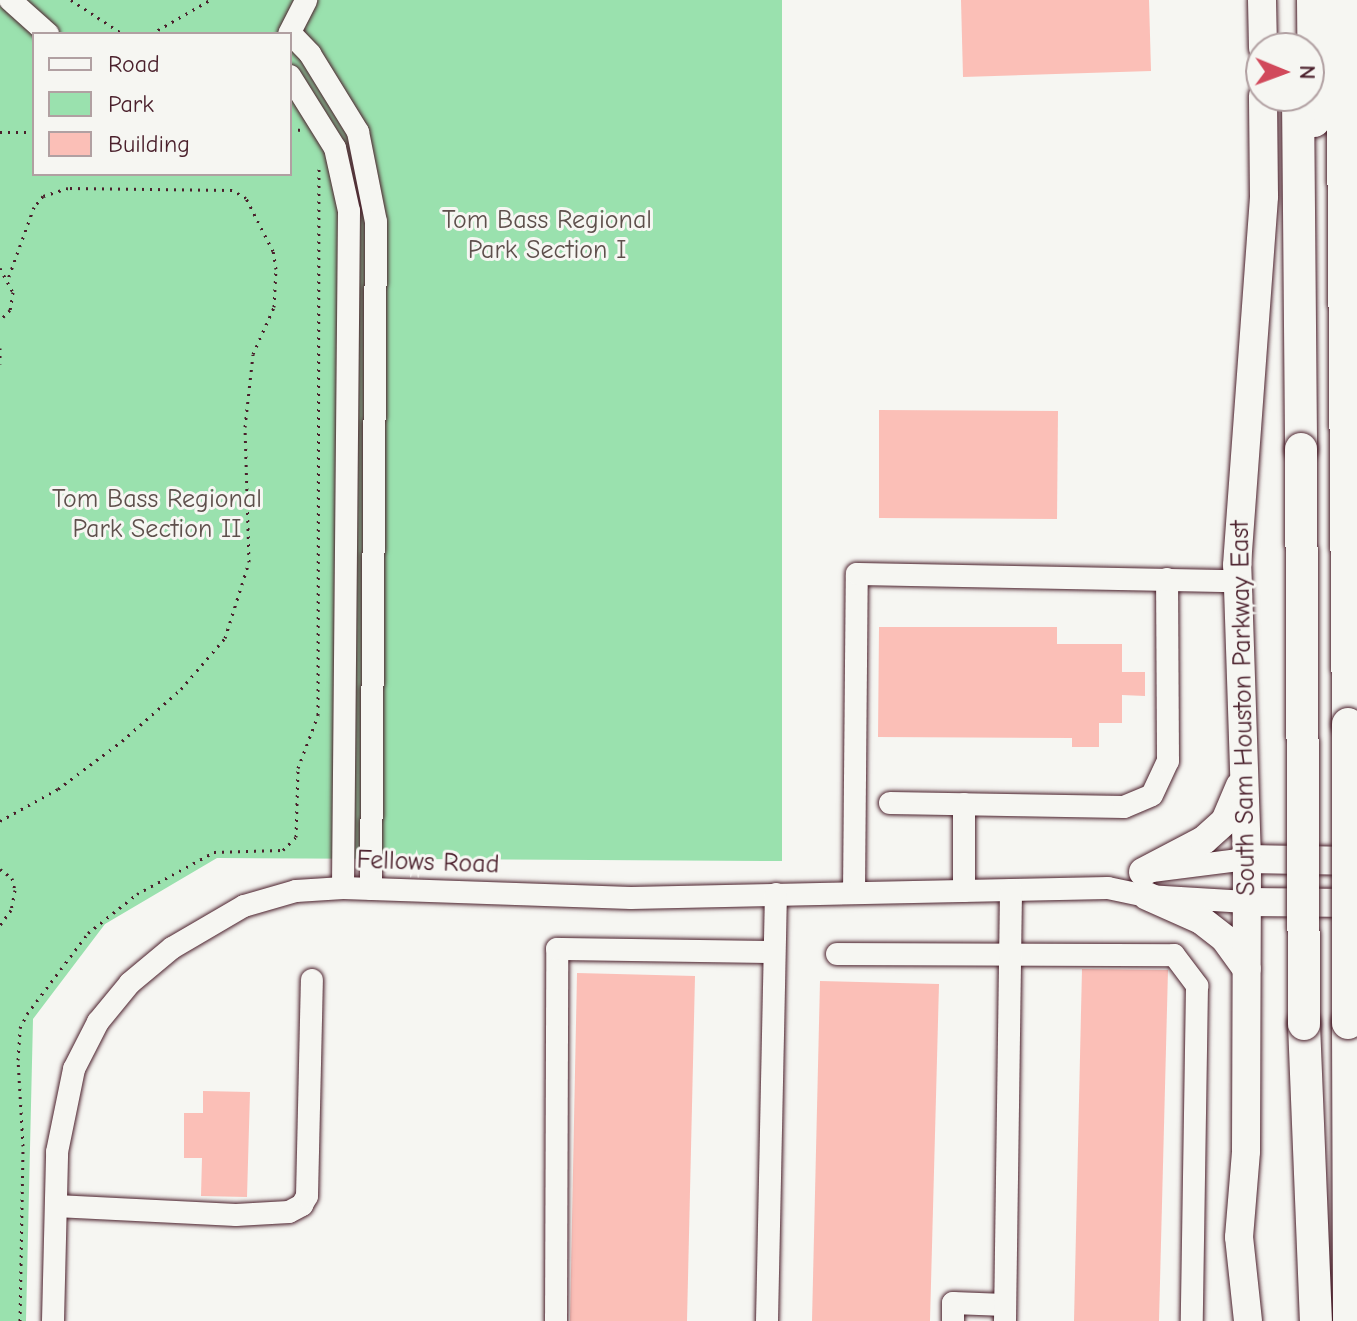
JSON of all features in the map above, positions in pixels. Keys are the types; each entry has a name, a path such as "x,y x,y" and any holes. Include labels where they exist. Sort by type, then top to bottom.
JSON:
{"highway":[{"path":"1298,0 1298,32"},
{"path":"1313,0 1319,237 1346,308"},
{"path":"1342,0 1349,1321"},
{"path":"1298,112 1304,1024 1316,1321"}],"main road":[{"path":"1262,0 1263,32"},
{"name":"South Sam Houston Parkway East","path":"1248,1321 1239,1237 1246,1151 1247,859 1237,581 1264,196 1263,112"},
{"path":"1243,778 1225,821 1145,884 1225,939 1247,969"},
{"path":"1247,859 1357,861"},
{"path":"1247,902 1357,903"}],"street":[{"path":"10,0 46,32"},
{"path":"291,32 306,0"},
{"path":"292,36 310,54 358,132 375,238 371,889"},
{"path":"292,79 335,148 350,238 343,888"},
{"path":"350,238 375,238"},
{"path":"347,545 373,546"},
{"path":"854,893 857,574 1237,581"},
{"path":"890,803 1124,807 1152,795 1168,761 1167,579"},
{"path":"964,804 964,891"},
{"name":"Fellows Road","path":"53,1321 56,1206 66,1095 86,1042 113,1002 172,948 233,911 296,891 343,888 631,898 1108,888 1145,884 1247,859"},
{"name":"Fellows Road","path":"1145,884 1247,902"},
{"path":"953,1321 953,1303 1005,1313 1011,890"},
{"path":"767,1321 776,894"},
{"path":"556,1321 557,949 774,952"},
{"path":"837,954 1174,955 1197,986 1192,1321"},
{"path":"56,1206 236,1215 289,1212 302,1205 307,1196 312,980"}],"path":[{"path":"71,0 120,32"},
{"path":"154,32 210,0"},
{"path":"292,129 308,131"},
{"path":"0,132 32,132"},
{"path":"20,1321 23,1146 18,1060 20,1028 27,1014 88,933 137,894 214,852 283,850 296,837 298,768 318,715 318,161"},
{"path":"0,821 58,789 122,741 181,689 225,638 249,562 245,427 253,354 274,307 276,269 273,251 246,198 232,190 68,188 43,196 34,207 8,279"},
{"path":"0,268 8,279 12,301 0,320"},
{"path":"0,348 0,364"},
{"path":"0,869 12,878 15,890 11,910 0,925"}],"green space":[{"name":"Tom Bass Regional Park Section I","path":"0,0 782,0 782,861 217,858 105,924 33,1019 26,1321 0,1321"}],"building":[{"path":"961,0 1149,0 1151,71 963,77"},
{"path":"879,410 1058,411 1057,519 879,518"},
{"path":"879,627 1057,627 1057,644 1122,644 1122,672 1145,672 1145,696 1122,695 1122,723 1099,723 1099,747 1072,747 1072,738 878,737"},
{"path":"1082,969 1168,970 1159,1321 1074,1321"},
{"path":"577,973 695,976 687,1321 570,1321"},
{"path":"820,981 939,984 930,1321 812,1321"},
{"path":"203,1091 250,1092 247,1197 201,1196 202,1158 184,1158 184,1113 203,1113"}],"park label":[{"name":"Tom Bass Regional Park Section II","path":"157,515"}]}
